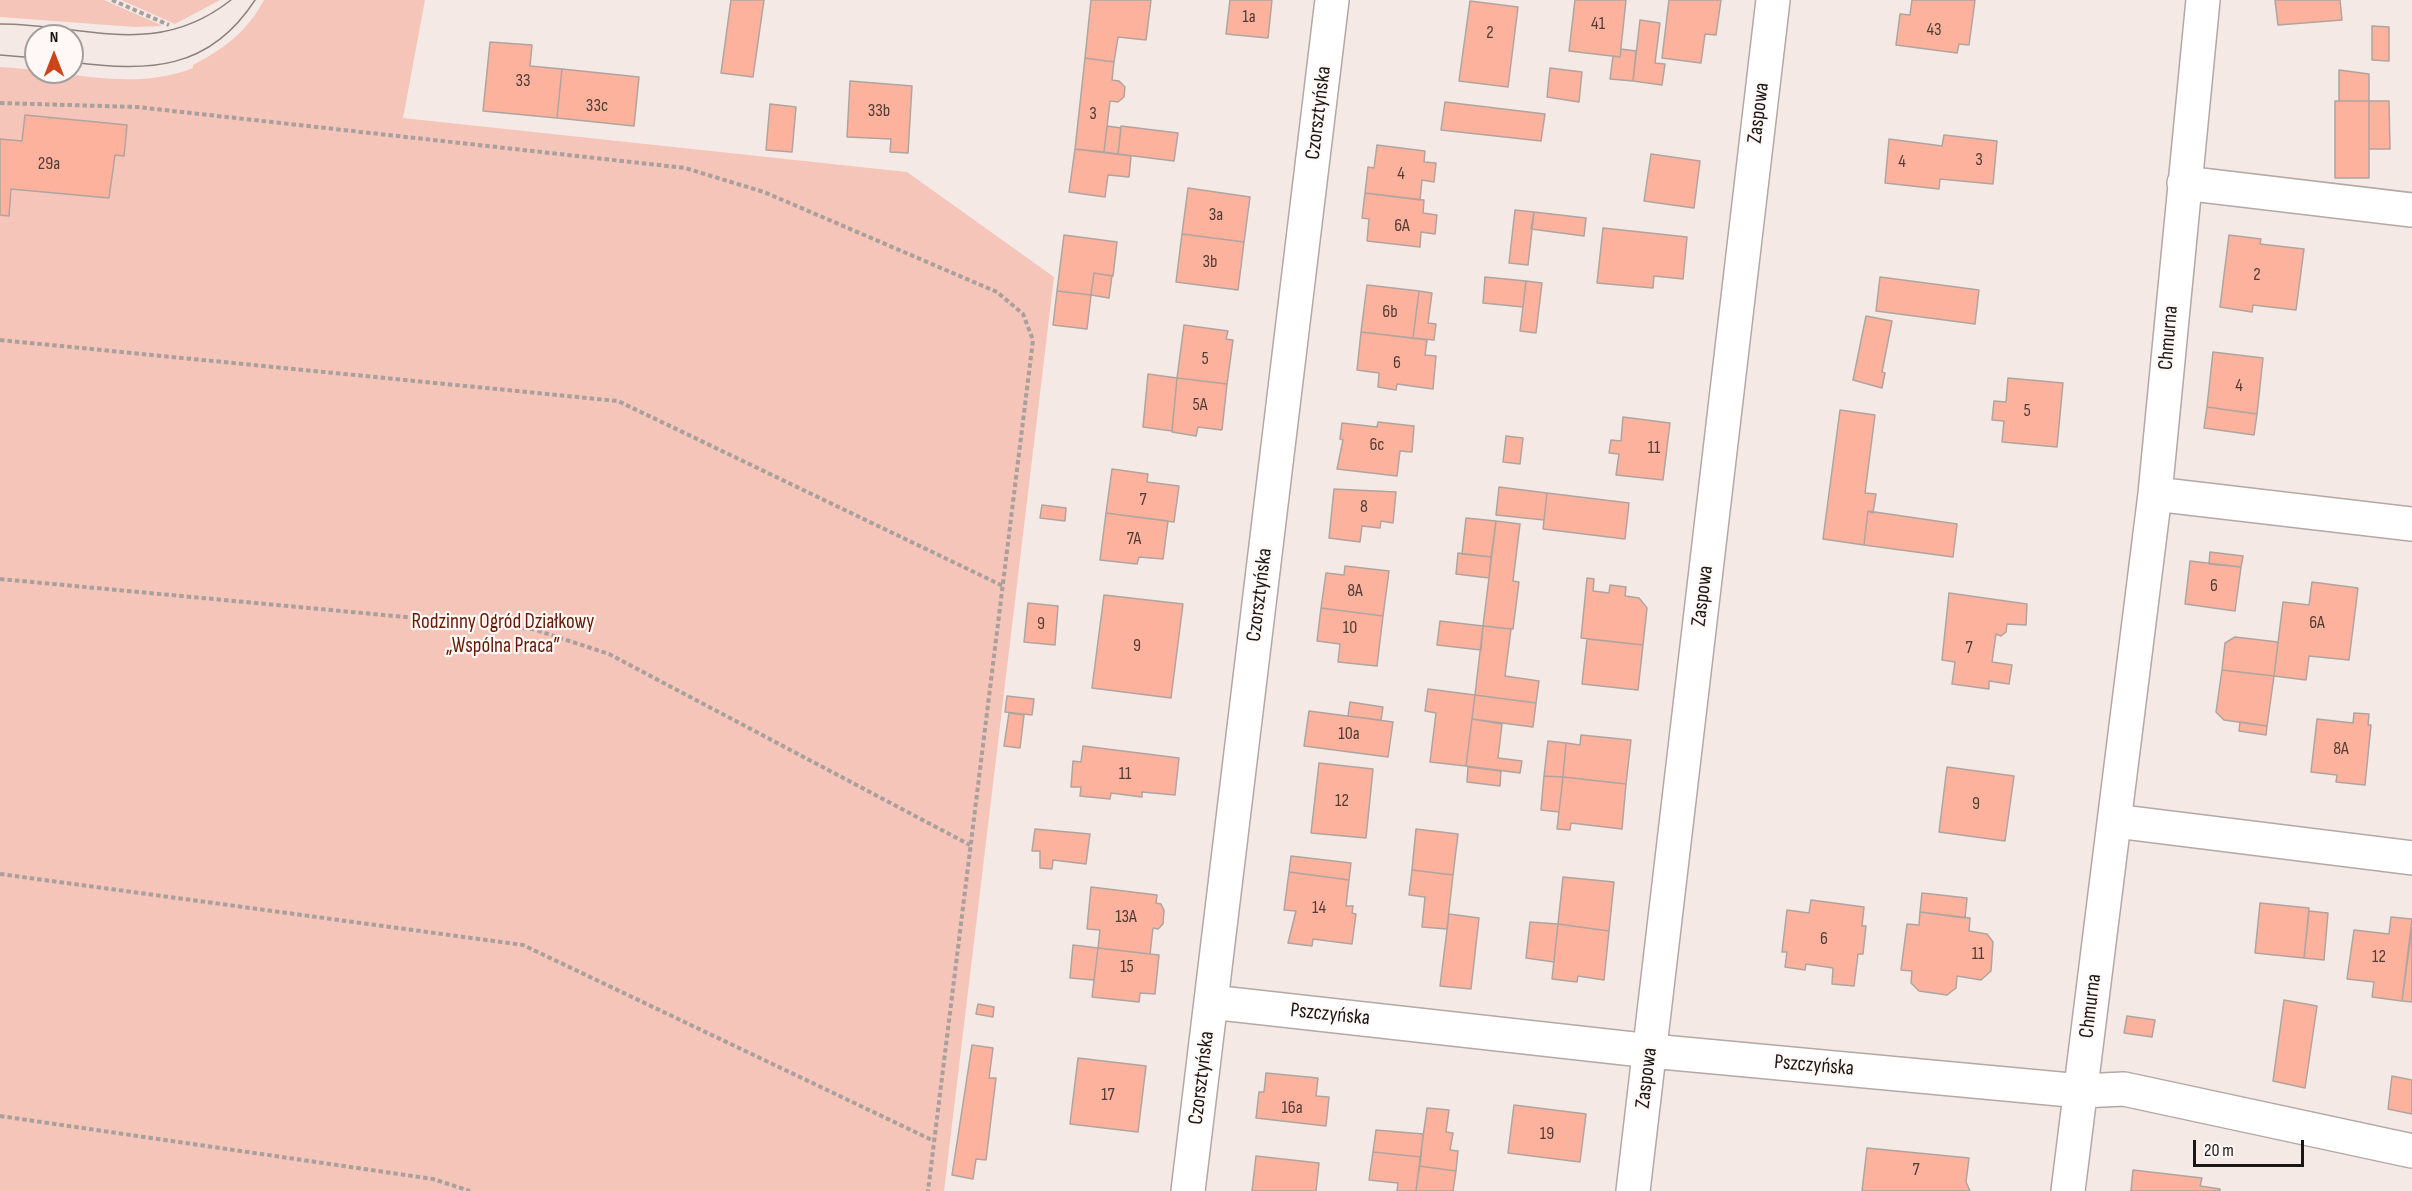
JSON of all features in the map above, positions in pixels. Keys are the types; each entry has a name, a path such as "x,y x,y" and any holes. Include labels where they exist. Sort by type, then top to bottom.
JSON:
{"street":[{"name":"Czorsztyńska","path":"1188,1191 1332,0"},
{"name":"Zaspowa","path":"1633,1191 1773,0"},
{"name":"Chmurna","path":"2068,1191 2155,494 2203,0"},
{"path":"2184,183 2412,210"},
{"path":"2155,494 2412,524"},
{"path":"2115,821 2412,858"},
{"name":"Pszczyńska","path":"1211,1002 1651,1051 2080,1090 2124,1089 2412,1151"}],"path":[{"path":"112,0 169,25"},
{"path":"0,103 137,107 685,168 764,192 997,292 1023,314 1033,340 928,1191"},
{"path":"0,340 618,401 1003,586"},
{"path":"0,579 533,629 609,654 970,845"},
{"path":"0,874 523,945 934,1141"},
{"path":"0,1116 434,1179 470,1191"}],"green space":[{"path":"0,0 104,0 163,26 135,27 0,17"},
{"path":"121,0 220,0 175,24"},
{"name":"Rodzinny Ogród Działkowy „Wspólna Praca”","path":"264,0 425,0 403,118 907,172 1054,277 944,1191 0,1191 0,67 24,69 24,84 84,84 84,76 145,79 169,75 193,68 193,65 225,45 243,30"}],"building":[{"path":"731,0 764,0 753,77 721,73"},
{"path":"1091,0 1151,0 1146,40 1118,37 1114,62 1085,58"},
{"path":"1230,0 1272,0 1268,38 1226,34"},
{"path":"1575,0 1626,0 1620,57 1569,51"},
{"path":"1669,0 1721,0 1716,35 1705,34 1701,63 1662,58"},
{"path":"1912,0 1975,0 1969,45 1959,44 1957,53 1896,45 1900,14 1910,15"},
{"path":"2275,0 2340,0 2342,20 2278,25"},
{"path":"1470,1 1518,7 1508,87 1459,81"},
{"path":"1640,20 1660,23 1655,63 1665,64 1662,85 1633,81"},
{"path":"2372,26 2389,27 2389,61 2372,60"},
{"path":"490,42 532,45 530,66 562,69 557,118 483,111"},
{"path":"1621,49 1636,51 1633,81 1610,79 1613,56 1620,57"},
{"path":"1085,58 1114,62 1112,80 1119,81 1125,87 1124,97 1118,102 1110,101 1104,152 1075,149"},
{"path":"1550,68 1582,72 1579,102 1547,97"},
{"path":"562,69 639,77 634,126 557,118"},
{"path":"2339,70 2369,74 2369,101 2339,101"},
{"path":"850,81 912,86 908,153 890,152 891,139 847,137"},
{"path":"2335,101 2369,101 2369,178 2335,178"},
{"path":"2369,101 2389,101 2390,149 2369,149"},
{"path":"1445,102 1545,114 1541,141 1441,130"},
{"path":"770,104 796,107 792,152 766,150"},
{"path":"25,115 127,125 124,156 115,155 109,198 11,189 9,216 0,215 0,139 22,141"},
{"path":"1107,126 1121,128 1118,154 1104,152"},
{"path":"1121,126 1178,133 1174,161 1118,154"},
{"path":"1944,135 1997,141 1993,184 1940,179 1939,189 1885,183 1889,139 1942,146"},
{"path":"1377,145 1425,151 1424,162 1436,163 1434,182 1422,180 1420,200 1365,193 1368,167 1374,168"},
{"path":"1075,149 1131,156 1129,177 1108,175 1105,197 1069,192"},
{"path":"1651,154 1700,161 1694,208 1644,201"},
{"path":"1188,188 1250,197 1244,242 1182,234"},
{"path":"1365,193 1424,200 1423,213 1437,215 1435,234 1421,232 1420,247 1367,241 1369,219 1362,218"},
{"path":"1515,210 1534,212 1528,265 1509,263"},
{"path":"1534,212 1586,218 1584,236 1531,229"},
{"path":"1603,228 1687,237 1683,279 1654,276 1653,288 1597,283"},
{"path":"1182,234 1244,242 1238,290 1176,282"},
{"path":"1064,235 1117,242 1113,276 1094,273 1091,295 1057,291"},
{"path":"2229,235 2261,239 2260,244 2304,249 2296,310 2253,305 2252,312 2220,307"},
{"path":"1094,273 1112,276 1109,298 1091,295"},
{"path":"1485,277 1526,281 1523,307 1483,303"},
{"path":"1880,277 1979,290 1975,324 1876,311"},
{"path":"1526,281 1542,283 1536,333 1520,331"},
{"path":"1367,285 1419,291 1413,338 1361,332"},
{"path":"1057,291 1091,295 1087,329 1053,325"},
{"path":"1419,291 1432,293 1428,323 1436,324 1434,340 1413,338"},
{"path":"1866,316 1892,321 1882,372 1885,373 1882,388 1853,380"},
{"path":"1184,325 1228,331 1226,339 1233,340 1227,384 1177,378"},
{"path":"1361,332 1427,340 1425,355 1436,356 1433,389 1397,384 1396,390 1378,387 1379,373 1357,370"},
{"path":"2213,352 2263,358 2257,414 2207,407"},
{"path":"1148,374 1177,378 1172,431 1143,427"},
{"path":"1177,378 1227,384 1222,430 1198,427 1196,436 1172,432"},
{"path":"2008,378 2063,383 2057,447 2002,442 2004,421 1992,420 1994,401 2006,402"},
{"path":"2207,407 2257,414 2254,435 2204,428"},
{"path":"1840,410 1875,415 1865,493 1876,494 1873,513 1868,511 1864,545 1823,539"},
{"path":"1623,417 1670,423 1663,480 1616,475 1619,454 1609,453 1611,440 1621,441"},
{"path":"1378,422 1414,426 1412,452 1400,451 1397,476 1337,469 1343,440 1340,439 1342,423 1377,427"},
{"path":"1506,436 1523,438 1520,464 1503,462"},
{"path":"1112,469 1148,474 1147,482 1179,486 1174,522 1106,513"},
{"path":"1499,487 1547,493 1544,520 1496,515"},
{"path":"1334,489 1396,492 1393,523 1381,521 1380,528 1362,526 1360,542 1329,538"},
{"path":"1547,493 1629,503 1625,539 1543,529"},
{"path":"1042,505 1066,508 1065,521 1040,518"},
{"path":"1868,511 1957,524 1953,557 1864,545"},
{"path":"1106,513 1168,521 1163,559 1139,557 1137,564 1100,560"},
{"path":"1466,518 1496,521 1491,557 1462,554"},
{"path":"1496,521 1520,524 1513,581 1519,582 1513,629 1483,626"},
{"path":"2210,552 2243,556 2241,567 2209,564"},
{"path":"1458,553 1491,557 1489,578 1456,574"},
{"path":"2190,561 2241,567 2235,611 2185,604"},
{"path":"1345,566 1389,571 1383,616 1321,608 1326,573 1344,575"},
{"path":"1587,578 1594,579 1593,591 1609,593 1610,585 1626,587 1625,596 1639,598 1647,608 1643,645 1581,638"},
{"path":"2312,582 2358,588 2349,660 2309,656 2306,680 2274,676 2283,602 2309,605"},
{"path":"1949,593 2027,604 2026,625 2007,624 2006,632 2001,636 1996,634 1992,662 2012,665 2009,684 1989,681 1989,689 1952,684 1955,662 1942,660"},
{"path":"1104,595 1183,604 1171,698 1092,688"},
{"path":"1028,603 1058,606 1055,645 1024,642"},
{"path":"1321,608 1383,616 1377,666 1338,662 1340,644 1317,641"},
{"path":"1440,621 1483,626 1481,650 1437,645"},
{"path":"1483,626 1511,629 1505,676 1539,681 1536,703 1475,695"},
{"path":"2235,637 2278,642 2274,676 2222,670 2225,643"},
{"path":"1587,639 1643,645 1638,690 1582,684"},
{"path":"2222,670 2274,676 2267,726 2224,720 2216,712"},
{"path":"1428,689 1475,695 1466,766 1430,762 1436,713 1425,711"},
{"path":"1475,695 1536,703 1533,727 1472,719"},
{"path":"1007,696 1034,699 1032,715 1005,712"},
{"path":"1350,702 1383,707 1381,720 1348,716"},
{"path":"1309,711 1393,722 1388,757 1304,746"},
{"path":"1009,713 1024,715 1020,748 1004,746"},
{"path":"2354,713 2369,714 2368,725 2371,725 2365,785 2336,782 2337,775 2311,772 2317,719 2353,723"},
{"path":"1472,719 1502,724 1498,758 1522,761 1520,773 1466,766"},
{"path":"2240,722 2267,726 2266,735 2239,731"},
{"path":"1581,735 1631,740 1626,784 1563,777 1566,743 1580,745"},
{"path":"1548,741 1566,743 1563,777 1544,776"},
{"path":"1083,746 1179,758 1175,795 1142,792 1142,797 1111,793 1110,799 1080,796 1081,787 1071,787 1073,761 1081,762"},
{"path":"1319,763 1373,769 1366,838 1311,833"},
{"path":"1468,767 1501,771 1500,786 1467,782"},
{"path":"1947,767 2014,776 2005,841 1939,832"},
{"path":"1544,776 1563,777 1559,812 1541,810"},
{"path":"1563,777 1626,784 1622,829 1571,823 1570,830 1557,829"},
{"path":"1035,829 1090,834 1086,864 1053,860 1052,869 1040,868 1040,851 1032,851"},
{"path":"1416,829 1458,834 1453,875 1412,870"},
{"path":"1291,856 1351,863 1349,880 1289,872"},
{"path":"1412,870 1453,875 1447,929 1422,927 1425,897 1409,895"},
{"path":"1289,872 1349,880 1346,906 1353,906 1352,913 1356,914 1352,944 1313,939 1312,946 1288,943 1296,911 1284,910"},
{"path":"1563,877 1614,882 1609,931 1558,924"},
{"path":"1091,887 1157,895 1156,903 1161,904 1164,910 1163,924 1158,929 1153,928 1150,954 1098,948 1100,930 1087,929"},
{"path":"1922,893 1967,898 1965,918 1920,912"},
{"path":"1811,900 1864,907 1862,926 1866,926 1863,954 1858,954 1854,986 1832,984 1833,968 1806,964 1805,970 1785,967 1787,952 1782,952 1787,910 1809,913"},
{"path":"2260,903 2309,908 2304,958 2255,953"},
{"path":"2309,911 2328,913 2324,960 2304,958"},
{"path":"1920,912 1970,918 1969,931 1987,934 1993,942 1991,971 1981,980 1957,976 1956,988 1947,995 1919,991 1911,983 1912,971 1901,970 1907,924 1919,925"},
{"path":"1449,914 1479,918 1471,989 1440,986"},
{"path":"2391,917 2412,919 2402,1001 2372,997 2374,982 2347,979 2354,930 2389,934"},
{"path":"1530,922 1558,924 1554,962 1526,958"},
{"path":"1558,924 1609,931 1604,980 1578,976 1577,982 1552,979"},
{"path":"2412,928 2412,1002 2402,1001"},
{"path":"1073,945 1098,948 1094,980 1070,978"},
{"path":"1098,948 1159,955 1155,994 1140,993 1139,1002 1092,997"},
{"path":"2284,1000 2317,1006 2305,1088 2273,1081"},
{"path":"978,1004 994,1007 993,1017 976,1014"},
{"path":"2127,1016 2155,1020 2152,1037 2124,1033"},
{"path":"972,1045 993,1048 989,1078 996,1078 986,1160 976,1159 973,1179 952,1175"},
{"path":"1078,1058 1146,1066 1138,1132 1070,1124"},
{"path":"1266,1073 1318,1078 1316,1096 1329,1097 1326,1126 1256,1118 1259,1092 1264,1092"},
{"path":"2392,1076 2412,1080 2412,1114 2388,1109"},
{"path":"1514,1105 1586,1114 1580,1162 1508,1153"},
{"path":"1427,1108 1449,1110 1446,1132 1453,1133 1450,1150 1458,1151 1456,1171 1419,1166"},
{"path":"1376,1130 1423,1134 1421,1157 1373,1152"},
{"path":"1867,1148 1969,1158 1966,1182 1970,1191 1862,1191"},
{"path":"1373,1152 1421,1157 1416,1191 1397,1191 1398,1183 1369,1180"},
{"path":"1256,1156 1319,1163 1316,1191 1252,1191"},
{"path":"1419,1166 1456,1171 1453,1191 1416,1191"},
{"path":"2133,1170 2202,1178 2200,1186 2220,1189 2220,1191 2131,1191"}],"tram line":[{"path":"0,24 120,34 147,34 175,29 203,18 231,0"},
{"path":"84,63 126,67 151,65 175,61 197,53 218,41 237,23 255,0"},
{"path":"0,55 24,57"}]}
